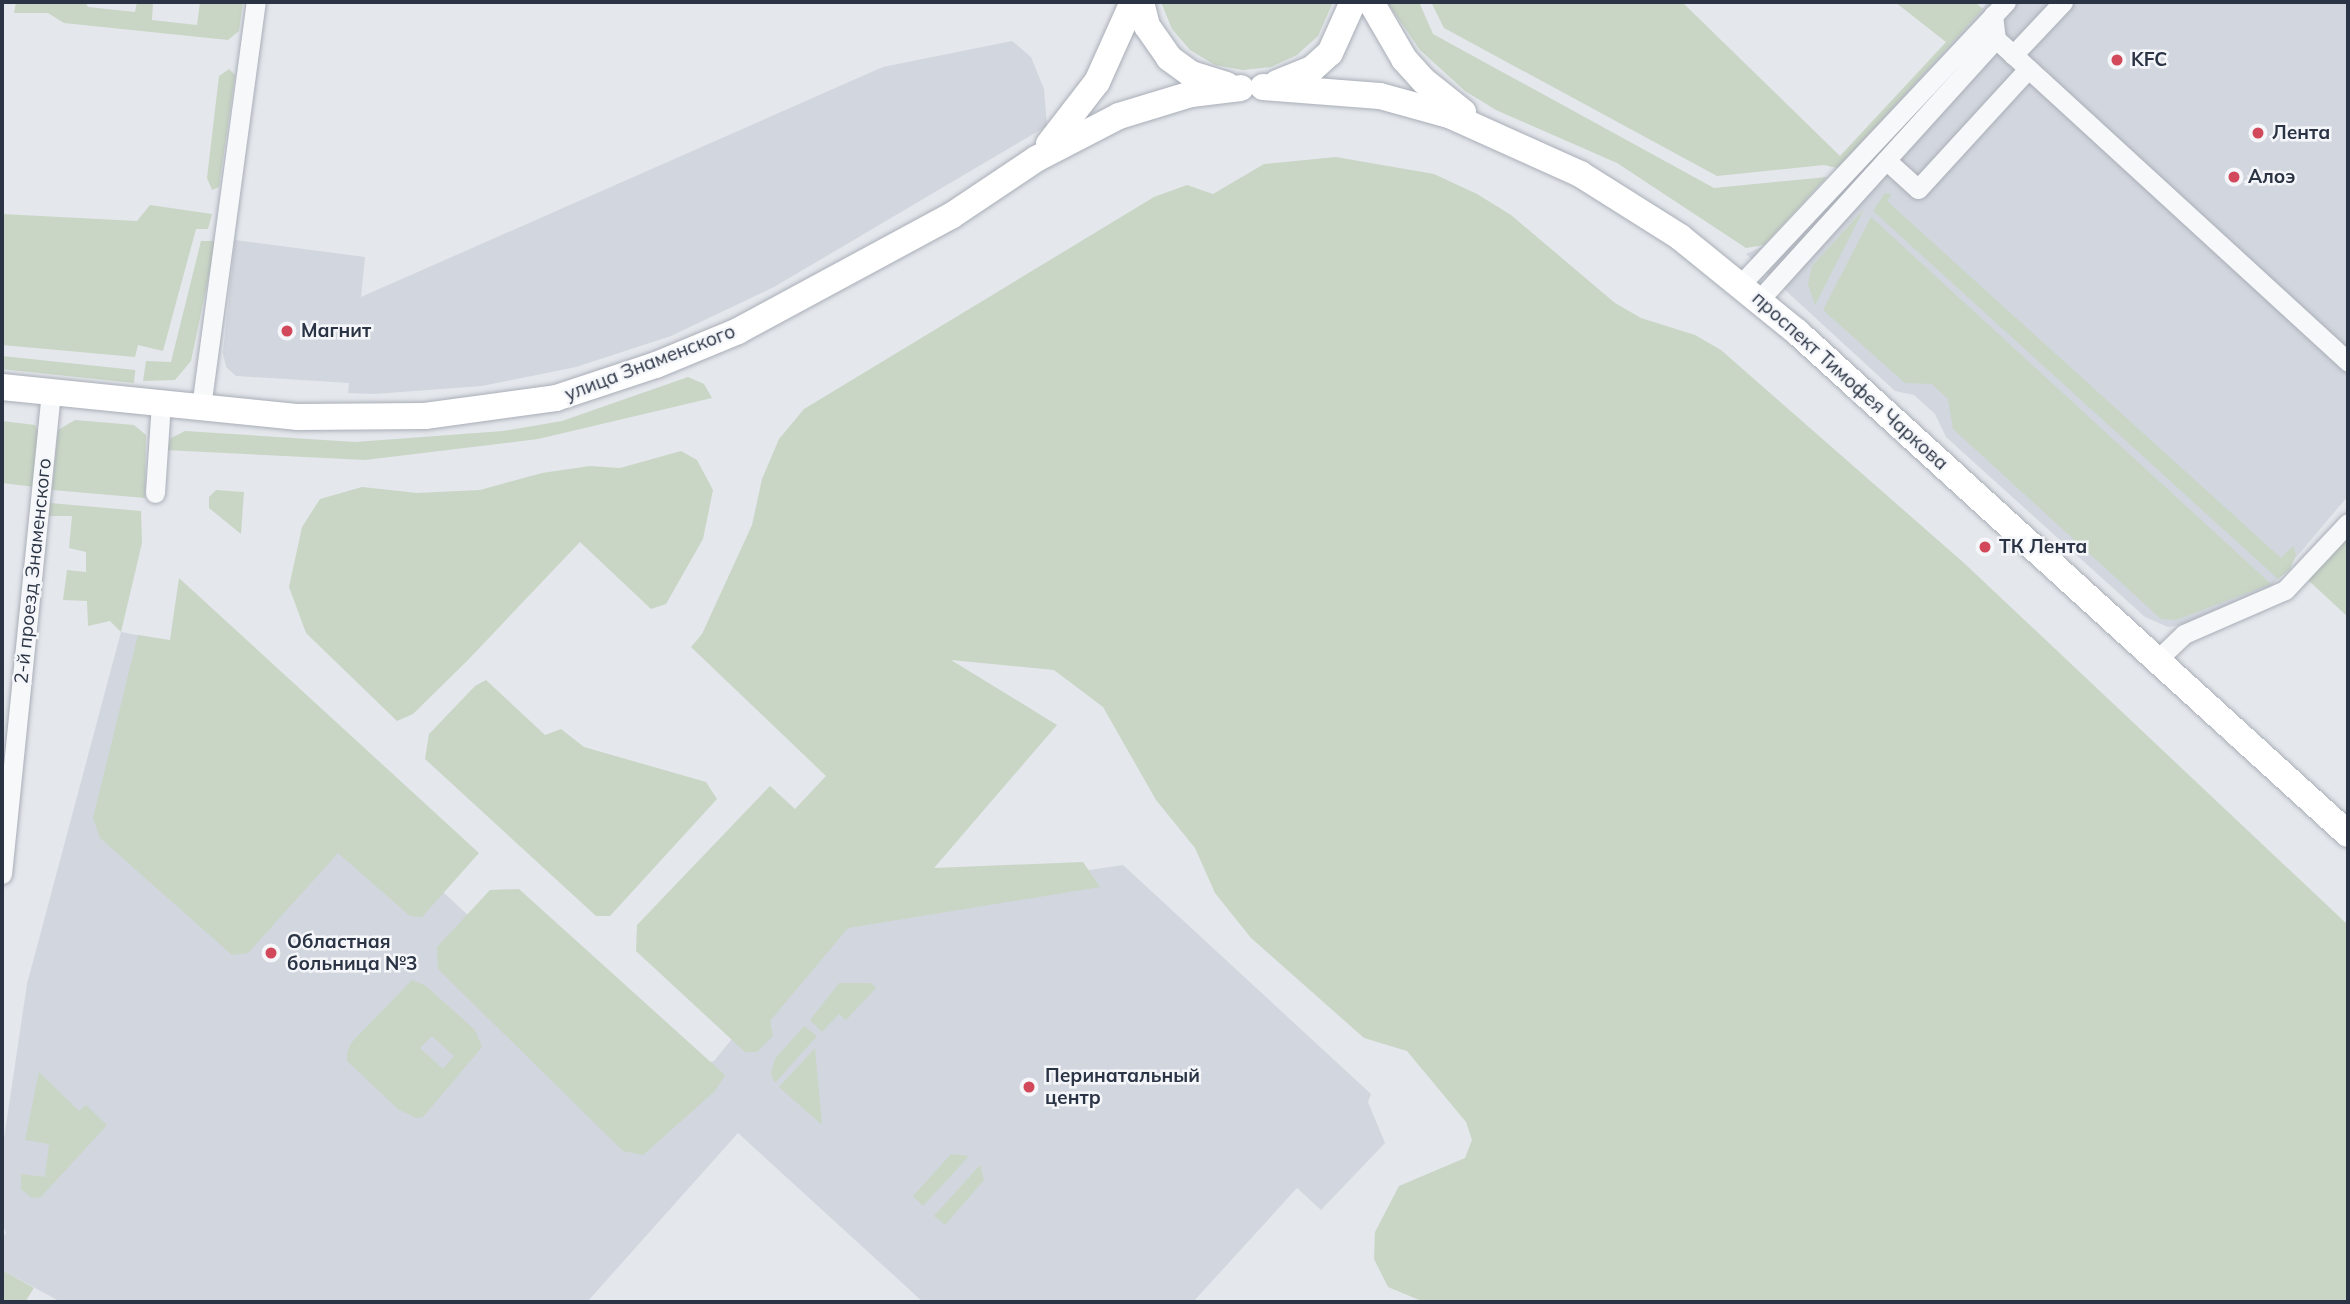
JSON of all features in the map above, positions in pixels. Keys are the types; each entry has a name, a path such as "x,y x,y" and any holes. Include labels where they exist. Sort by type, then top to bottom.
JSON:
{"main road":[{"path":"1037,159 1097,82 1133,2"},
{"path":"1141,2 1147,26 1169,58 1191,74 1252,88 1293,79 1329,53 1353,2"},
{"path":"1371,2 1388,36 1424,82 1494,132"},
{"name":"улица Знаменского","path":"2,387 298,416 425,416 556,398 656,365 738,331 951,216 1037,159 1119,116 1158,102 1252,88"},
{"name":"проспект Тимофея Чаркова","path":"1252,88 1380,96 1494,132 1623,199 1750,292 2348,834"}],"street":[{"path":"201,407 256,2"},
{"path":"2013,55 2063,2"},
{"path":"1993,14 1996,39 2348,362"},
{"path":"1750,292 1993,14"},
{"path":"1750,292 1886,160 1996,39"},
{"path":"1886,160 1918,189 2028,69"},
{"name":"2-й проезд Знаменского","path":"2,874 51,393"},
{"path":"155,493 161,402"},
{"path":"2157,660 2184,634 2285,590 2348,523"}],"shaded area":[{"path":"1988,2 2348,2 2348,496 2271,587 2185,624 2168,627 2145,617 1946,437 1935,414 1914,395 1895,391 1746,254 1768,244"},
{"path":"1012,41 1031,57 1044,89 1047,126 774,287 671,336 576,367 482,386 374,394 348,393 349,383 236,376 226,367 223,353 235,240 365,257 361,297 883,67"},
{"name":"Областная больница №3","path":"121,632 178,643 474,921 701,1064 714,1061 840,907 1123,865 1371,1094 1368,1102 1385,1143 1321,1210 1297,1188 1193,1302 923,1302 738,1133 587,1302 61,1302 2,1270 2,1239 6,1233 2,1223 2,1152 27,984"}],"green space":[{"path":"16,2 85,2 88,7 135,12 137,2 153,2 152,20 197,25 200,2 243,2 239,31 228,40 64,23 48,13 14,13"},
{"path":"1161,2 1333,2 1318,36 1297,55 1271,67 1243,70 1215,65 1190,50 1172,29"},
{"path":"1387,2 1419,2 1433,34 1714,188 1827,177 1764,245 1746,248 1617,163 1496,110 1465,91 1420,50"},
{"path":"1431,2 1682,2 1840,156 1946,42 1895,2 1975,2 1983,9 1837,168 1824,165 1717,176 1444,28"},
{"path":"229,69 235,75 219,187 212,190 207,178 219,76"},
{"path":"1336,157 1434,174 1477,194 1511,215 1615,303 1641,318 1695,335 1721,350 1964,563 2348,925 2348,1302 1424,1302 1388,1287 1374,1259 1375,1232 1399,1186 1465,1158 1472,1140 1466,1122 1407,1051 1364,1038 1251,938 1215,893 1195,848 1156,800 1103,707 1054,670 951,660 1057,725 934,868 1083,862 1100,887 848,928 770,1021 773,1036 757,1052 745,1052 636,951 637,925 770,786 795,809 826,776 691,647 702,634 752,525 762,479 779,439 804,409 1154,197 1187,185 1213,194 1264,164"},
{"path":"1885,193 1892,194 1887,201 2281,558 2293,546 2296,555 2290,569 2278,579 1873,211"},
{"path":"150,205 212,214 208,229 196,229 163,351 138,345 135,357 2,345 2,214 137,221"},
{"path":"1864,209 1815,305 1808,284 1812,266"},
{"path":"1871,217 2271,584 2176,620 2161,619 1953,429 1948,399 1932,384 1905,383 1823,310"},
{"path":"201,241 216,241 191,361 175,380 143,381 146,361 171,362"},
{"path":"2,356 135,370 134,383 2,369"},
{"path":"688,377 704,384 712,398 538,439 365,460 165,450 171,438 185,431 355,442 503,431 562,421"},
{"path":"75,420 134,425 146,435 145,498 52,490 58,430"},
{"path":"2,421 35,425 39,434 35,487 2,483"},
{"path":"681,451 697,460 713,490 703,539 666,604 651,609 580,542 413,714 397,721 306,633 289,587 302,527 320,499 362,487 417,493 480,490 542,473 590,466 620,468"},
{"path":"216,490 244,492 241,534 209,508 209,497"},
{"path":"50,503 141,511 142,543 121,632 110,621 88,626 87,601 63,600 67,570 86,572 86,552 69,548 72,516 49,516"},
{"path":"2348,537 2348,617 2308,580"},
{"path":"179,578 479,853 422,917 410,916 338,853 248,953 232,955 100,838 93,818 138,635 170,640"},
{"path":"486,680 545,735 561,729 584,747 706,782 717,799 610,916 596,916 425,759 429,734 475,686"},
{"path":"519,889 725,1075 715,1091 643,1155 623,1151 438,969 437,947 490,890"},
{"path":"412,980 426,986 475,1030 482,1047 423,1117 416,1118 398,1109 347,1061 351,1043","holes":["432,1036 454,1056 443,1069 420,1048"]},
{"path":"839,983 871,983 876,988 846,1020 839,1014 822,1032 810,1020"},
{"path":"804,1026 817,1036 775,1083 771,1074 775,1059"},
{"path":"815,1048 822,1125 779,1087"},
{"path":"39,1072 79,1111 86,1105 107,1125 41,1197 32,1198 21,1189 21,1174 45,1177 49,1144 25,1140"},
{"path":"951,1154 969,1156 923,1206 913,1196"},
{"path":"980,1165 984,1180 945,1225 934,1216"},
{"path":"2,1270 34,1288 25,1302 2,1302"}],"place":[{"name":"KFC","path":"2117,60"},
{"name":"Лента","path":"2258,133"},
{"name":"Алоэ","path":"2234,177"},
{"name":"Магнит","path":"287,331"},
{"name":"ТК Лента","path":"1985,547"},
{"name":"Областная больница №3","path":"271,953"},
{"name":"Перинатальный центр","path":"1029,1087"}]}
